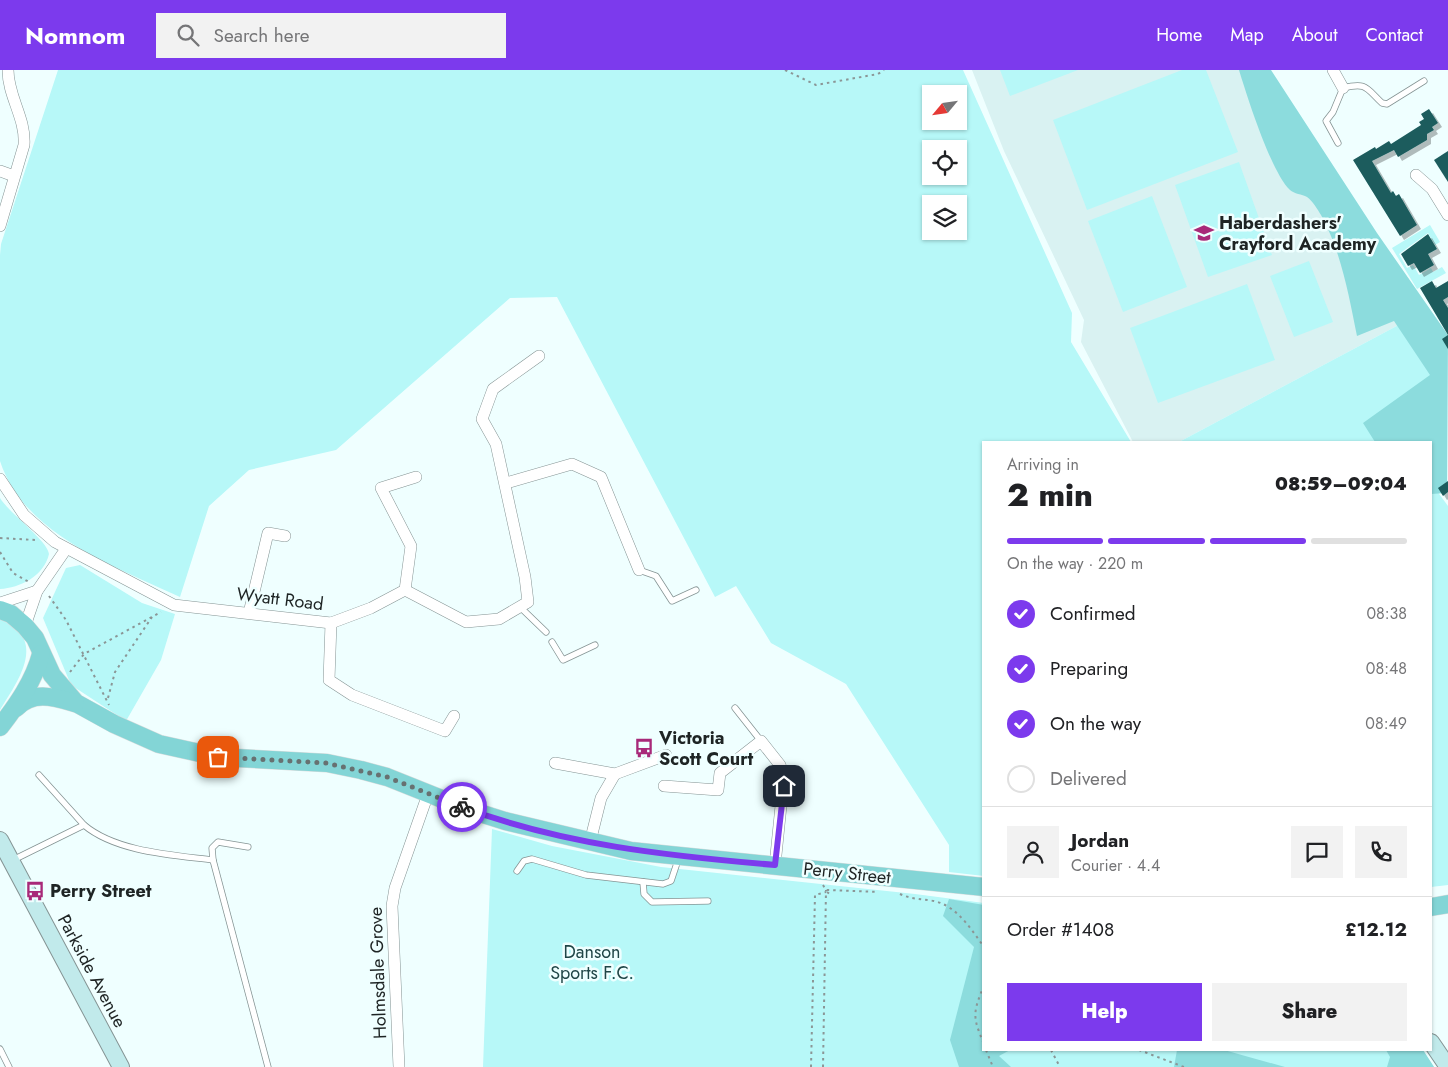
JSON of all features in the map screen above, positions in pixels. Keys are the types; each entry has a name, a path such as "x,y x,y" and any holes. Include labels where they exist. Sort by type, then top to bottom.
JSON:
{"main road":[{"path":"0,610 11,614 25,626"},
{"name":"Perry Street","path":"25,626 35,638 40,654 58,685 76,703"},
{"path":"5,720 33,676 40,654"},
{"name":"Perry Street","path":"5,720 21,702 34,696 53,696 76,703 138,736 186,752 226,758 326,763 387,777 428,794 506,821 590,842 679,858 775,865 982,887"},
{"path":"1432,907 1448,904"}],"street":[{"path":"1333,70 1343,88"},
{"path":"0,226 24,145 25,132 10,92 5,72"},
{"path":"0,171 14,176"},
{"path":"1416,175 1432,189 1448,215"},
{"path":"416,478 381,488 411,546 405,590 466,622 499,619 528,602 525,577 496,444 482,419 494,389 539,356"},
{"path":"506,484 572,464 601,477 639,570"},
{"name":"Wyatt Road","path":"0,479 16,504 44,534 66,549 174,605 330,623 371,608 405,590"},
{"path":"249,613 268,533 285,536"},
{"path":"25,626 38,589 66,549"},
{"path":"0,603 38,589"},
{"path":"330,623 329,680 352,695 445,731 454,716"},
{"path":"664,786 718,790 720,773 761,741 780,765 784,776 775,865"},
{"path":"555,763 614,774 666,755"},
{"path":"590,842 601,798 614,774"},
{"name":"Holmsdale Grove","path":"398,1067 392,906 395,888 428,794"},
{"name":"Parkside Avenue","path":"4,850 121,1067"},
{"path":"1432,1043 1448,1067"}],"lane":[{"path":"1338,143 1326,121 1333,112 1343,88 1360,85 1372,90 1382,103 1388,104 1424,81"},
{"path":"639,570 656,576 672,601 696,590"},
{"path":"520,606 546,632"},
{"path":"552,642 563,660 594,646"},
{"path":"736,708 761,741"},
{"path":"39,775 84,825 94,833 142,850 213,860"},
{"path":"4,850 84,825"},
{"path":"248,847 218,842 212,848 213,860 268,1067"},
{"path":"518,871 518,866 524,861 532,859 586,876 663,884 671,880 679,858"},
{"path":"643,882 644,894 652,902 708,901"},
{"path":"0,1049 10,1067"}],"path":[{"path":"785,70 816,85 878,74 884,70"},
{"path":"0,538 37,540 44,534"},
{"path":"0,552 13,572 38,589 84,654 108,699 109,707"},
{"path":"65,678 84,654 174,605"},
{"path":"104,703 108,699 115,672 153,616"},
{"path":"827,892 830,896"},
{"path":"812,1067 815,895 827,892"},
{"path":"823,1067 827,892"},
{"path":"930,900 944,904 957,913 982,944"},
{"path":"982,990 974,1010 976,1026 982,1040"},
{"path":"986,1051 993,1067"},
{"path":"1052,1051 1060,1067"},
{"path":"1142,1051 1184,1067"}],"shaded area":[{"name":"Haberdashers' Crayford Academy","path":"972,70 1249,70 1423,312 1181,441 1132,441 1081,342 1084,320 1004,151"},
{"path":"1239,70 1271,70 1377,233 1448,335 1447,493 1432,494 1432,441 1374,441 1363,423 1430,375 1394,321 1357,336 1344,274 1328,229 1311,200 1290,190 1283,181 1260,133"},
{"path":"949,899 982,905 982,1051 1008,1051 999,1056 1011,1067 959,1067 950,1040 974,947 943,916"},
{"path":"1177,1051 1228,1051 1285,1067 1174,1067"},
{"path":"1387,1051 1424,1051 1434,1067 1387,1067 1390,1057"}],"green space":[{"path":"58,70 963,70 1072,313 1071,342 1130,441 982,441 982,876 949,872 949,845 846,684 771,643 736,586 715,597 557,297 510,298 336,450 249,470 209,506 180,597 101,560 75,546 51,529 29,509 12,487 0,461 1,244"},
{"path":"1000,70 1078,70 1010,96"},
{"path":"1182,70 1206,70 1238,152 1087,210 1053,120"},
{"path":"1239,162 1272,255 1208,277 1175,185"},
{"path":"1152,196 1187,287 1123,312 1088,221"},
{"path":"1430,225 1440,242 1435,245 1428,233 1399,254 1407,268 1413,265 1419,275 1431,268 1433,272 1442,267 1446,273 1417,289 1392,248"},
{"path":"1309,261 1333,322 1294,337 1270,276"},
{"path":"1247,284 1275,360 1158,403 1130,328"},
{"path":"1423,312 1448,354 1403,441 1181,441"},
{"path":"1432,484 1448,506 1448,885 1432,887"},
{"path":"0,498 42,542 49,554 42,569 30,579 15,586 0,589"},
{"path":"80,565 142,603 175,614 161,660 126,721 71,685 43,618 66,568"},
{"path":"0,619 15,627 23,638 26,649 21,674 0,710"},
{"name":"Danson Sports F.C.","path":"492,829 552,846 661,867 982,903 982,1051 1424,1051 1434,1067 483,1067"}],"building":[{"path":"1429,109 1438,123 1432,127 1434,130 1427,134 1427,140 1398,157 1394,150 1372,161 1391,193 1393,191 1396,196 1399,194 1417,225 1400,236 1353,160 1389,141 1391,144 1421,125 1419,122 1424,119 1421,114"},
{"path":"1448,151 1448,182 1434,160"},
{"path":"1428,234 1437,249 1428,254 1434,265 1420,273 1414,263 1408,266 1401,254"},
{"path":"1432,281 1436,288 1448,281 1448,297 1443,300 1448,308 1448,335 1420,288"},
{"path":"1448,335 1448,349 1442,339"},
{"path":"1448,481 1448,492 1443,496 1438,488"}],"way so far":[{"path":"218,757 243,760 289,760 326,763 361,770 387,777 462,807"}],"place":[{"name":"Haberdashers' Crayford Academy","path":"1204,233"},
{"name":"Victoria Scott Court","path":"644,748"},
{"name":"Perry Street","path":"35,891"}],"route":[{"path":"462,807 543,831 631,851 679,858 775,865 784,786"}]}
